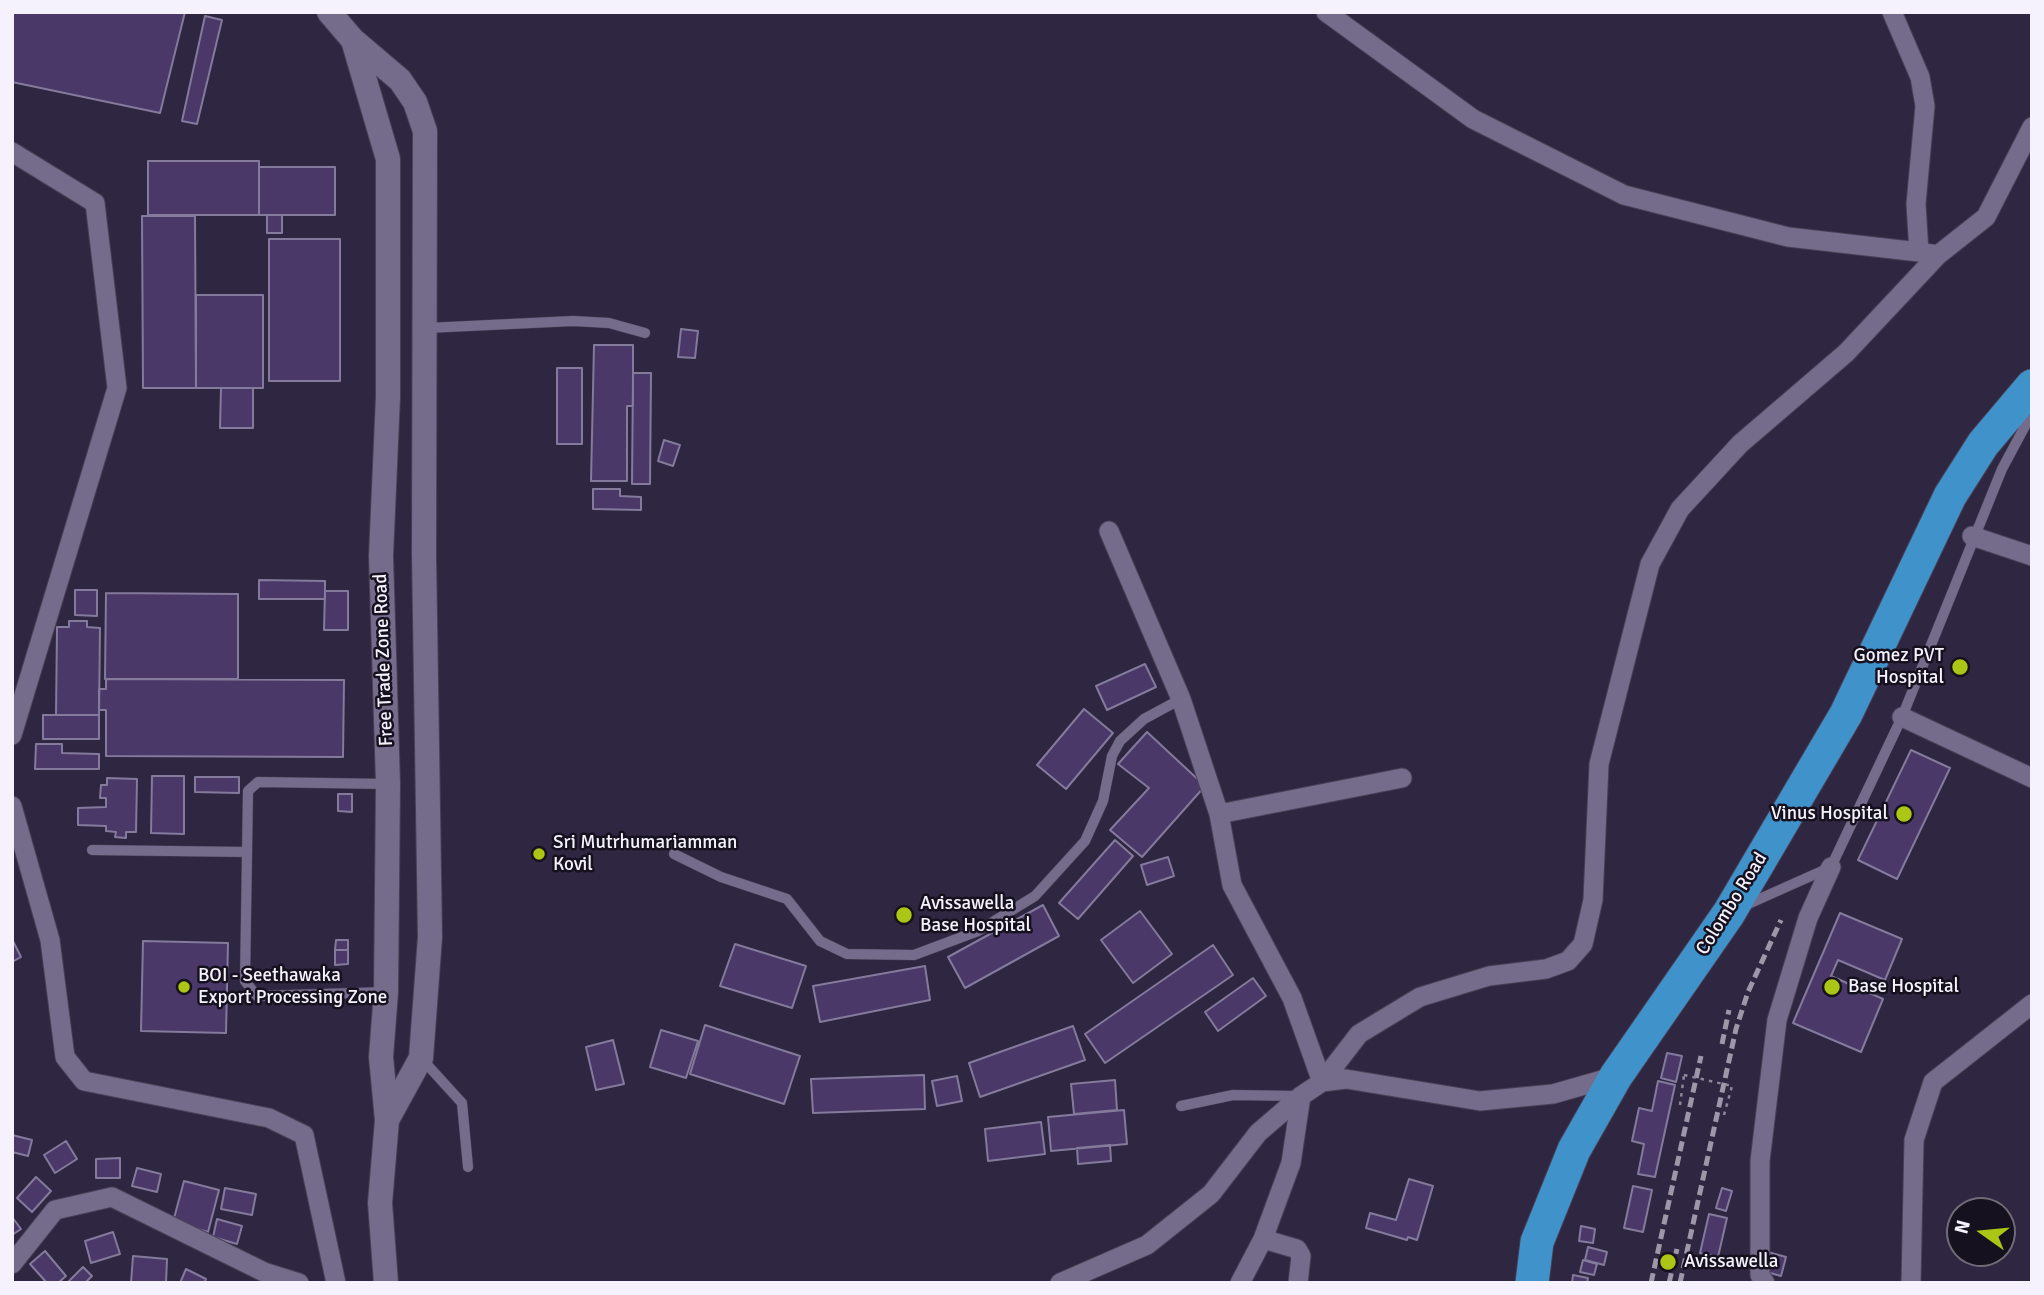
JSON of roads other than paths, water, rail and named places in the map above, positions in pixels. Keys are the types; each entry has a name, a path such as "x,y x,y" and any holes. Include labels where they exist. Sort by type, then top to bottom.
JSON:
{"highway":[{"name":"Colombo Road","path":"1532,1283 1537,1242 1574,1150 1616,1076 1729,913 1846,714 1950,496 1983,444 2031,388"}],"street":[{"name":"Free Trade Zone Road","path":"329,12 353,40 400,80 415,103 425,131 427,328 424,554 430,937 421,1058"},
{"path":"1326,12 1473,119 1624,195 1788,237 1928,253"},
{"path":"1892,12 1920,77 1925,106 1916,204 1928,253"},
{"name":"Free Trade Zone Road","path":"353,40 388,159 388,397 381,556 387,784 386,992 381,1057 387,1120 380,1203 386,1283"},
{"path":"1060,1283 1147,1245 1211,1194 1258,1132 1322,1082 1359,1034 1420,997 1489,976 1546,969 1568,961 1583,944 1593,900 1599,764 1650,564 1680,509 1740,444 1846,353 1928,253 1986,217 2032,127"},
{"path":"12,152 95,203 117,388 12,736"},
{"path":"1108,531 1181,699 1219,814 1232,885 1292,998 1322,1082"},
{"path":"1972,536 2032,556"},
{"path":"1902,717 2032,778"},
{"path":"1219,814 1402,778"},
{"path":"12,806 50,940 65,1058 84,1081 269,1118 304,1135 336,1283"},
{"path":"1765,1283 1760,1275 1760,1161 1777,1020 1808,918 1831,867"},
{"path":"1911,1283 1914,1140 1933,1083 2032,1003"},
{"path":"387,1120 421,1058"},
{"path":"1322,1082 1346,1079 1480,1101 1553,1094 1616,1076"},
{"path":"1240,1283 1263,1239 1291,1164 1301,1096"},
{"path":"12,1264 55,1210 112,1197 264,1272 299,1283"},
{"path":"1263,1239 1297,1249 1301,1256 1298,1283"}],"lane":[{"path":"427,328 573,321 609,323 645,333"},
{"path":"1729,913 1831,867 1902,717 1972,536 2002,469 2031,415 2031,388"},
{"path":"674,854 721,877 787,899 820,941 848,954 914,955 978,931 1035,896 1085,841 1103,802 1112,756 1120,741 1143,719 1181,699"},
{"path":"386,992 257,996 245,981 248,791 258,782 387,784"},
{"path":"92,850 247,852"},
{"path":"421,1058 462,1103 468,1167"},
{"path":"1181,1106 1233,1095 1301,1096"}],"railway":[{"path":"1680,1283 1736,1029 1748,992 1781,920"},
{"path":"1722,1044 1729,1010"},
{"path":"1651,1283 1701,1056"},
{"path":"1669,1283 1677,1249"}],"place":[{"name":"Gomez PVT Hospital","path":"1960,667"},
{"name":"Vinus Hospital","path":"1904,814"},
{"name":"Sri Mutrhumariamman Kovil","path":"539,854"},
{"name":"Avissawella Base Hospital","path":"904,915"},
{"name":"BOI - Seethawaka Export Processing Zone","path":"184,987"},
{"name":"Base Hospital","path":"1832,987"},
{"name":"Avissawella","path":"1668,1262"}]}
